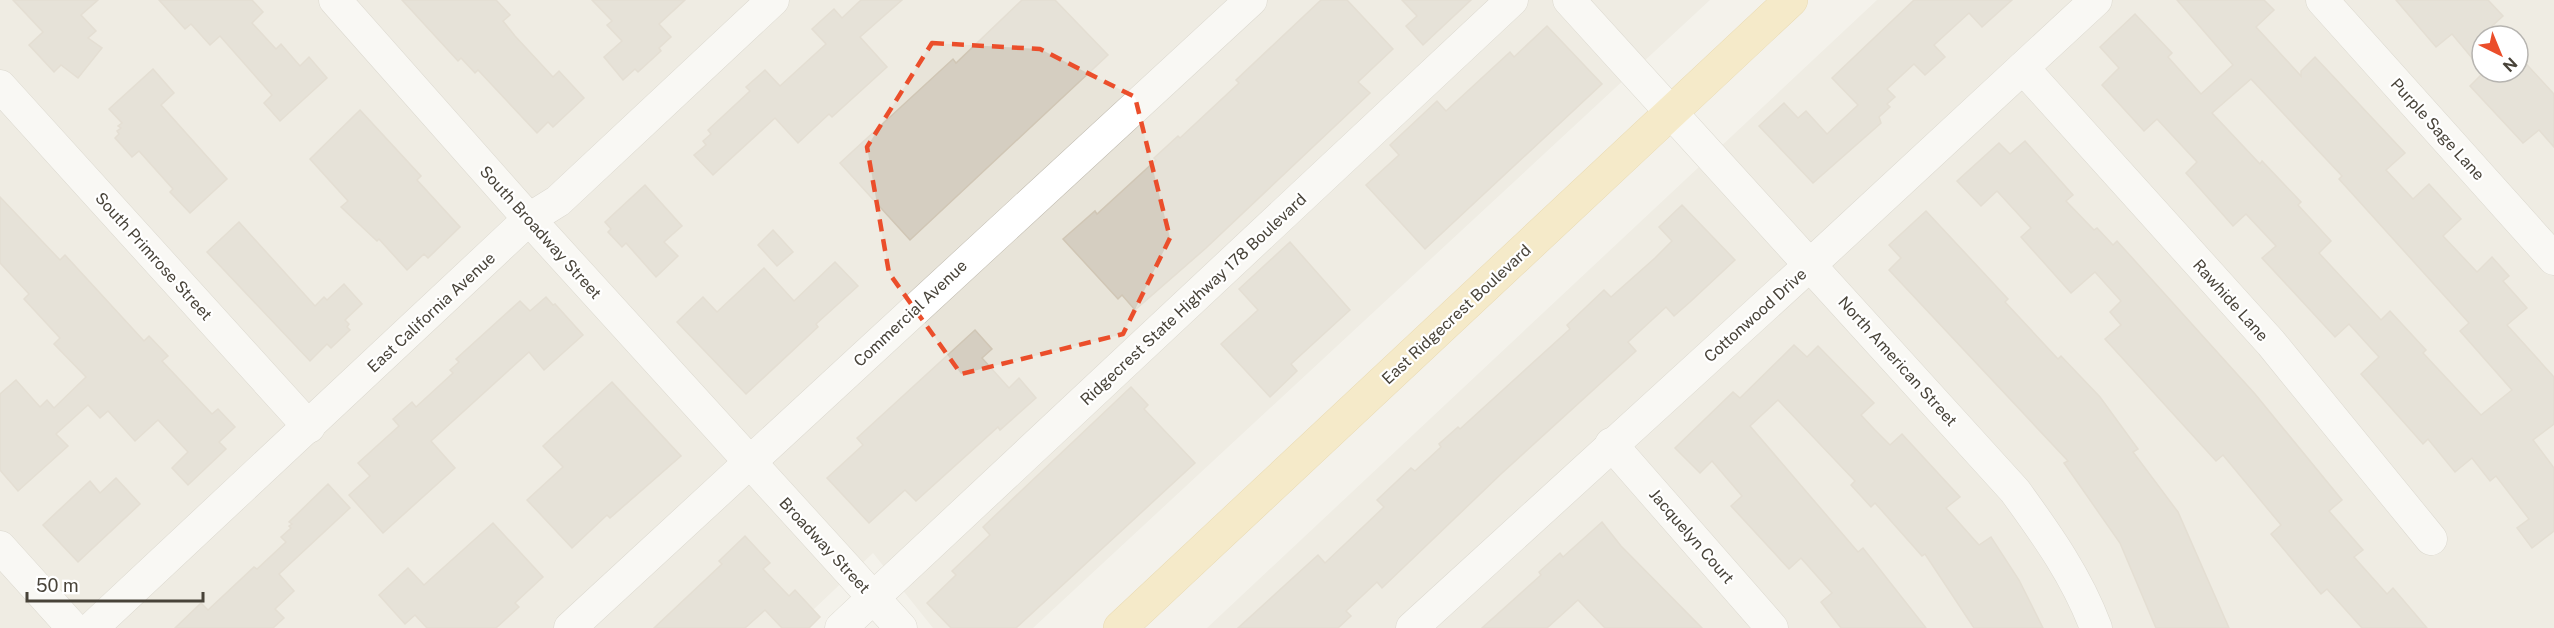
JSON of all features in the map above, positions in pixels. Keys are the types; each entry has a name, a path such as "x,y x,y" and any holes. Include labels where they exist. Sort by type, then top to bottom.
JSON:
{"main road":[{"name":"East Ridgecrest Boulevard","path":"1120,628 1791,0"}],"street":[{"name":"South Broadway Street","path":"335,0 748,462"},
{"name":"Commercial Avenue","path":"570,628 1251,0"},
{"name":"Ridgecrest State Highway 178 Boulevard","path":"841,628 1512,0"},
{"name":"North American Street","path":"1569,0 2015,491 2059,551 2086,601 2096,628"},
{"name":"Cottonwood Drive","path":"1412,628 2096,0"},
{"name":"Purple Sage Lane","path":"2322,0 2554,259"},
{"name":"East California Avenue","path":"92,628 530,219 558,201 760,4"},
{"name":"Rawhide Lane","path":"2023,68 2271,344 2431,539"},
{"name":"South Primrose Street","path":"0,86 309,427"},
{"name":"Jacquelyn Court","path":"1611,444 1772,628"},
{"name":"Broadway Street","path":"748,462 902,628"},
{"path":"0,547 73,628"}],"highlighted area":[{"path":"932,43 1040,49 1135,97 1170,238 1123,334 961,374 889,273 867,147"}],"shaded area":[{"path":"0,0 1710,0 1033,628 933,628 873,553 794,628 0,628"},
{"path":"1877,0 2554,0 2554,628 1207,628"}],"building":[{"path":"13,0 98,0 81,15 96,31 88,38 102,48 78,78 61,65 54,72 29,45 43,32"},
{"path":"159,0 252,0 263,12 252,23 276,49 281,44 300,66 309,57 327,78 280,121 264,103 272,95 220,36 210,45 191,24 185,29"},
{"path":"402,0 496,0 510,15 503,21 515,36 553,77 559,71 584,98 553,127 548,122 537,133 478,70 475,73 461,58 458,61"},
{"path":"592,0 685,0 659,24 671,37 659,48 661,51 638,72 635,69 623,80 604,57 622,41 607,25 612,21"},
{"path":"861,0 902,0 860,37 887,67 832,117 829,114 798,143 775,118 713,175 694,155 706,145 703,141 711,134 708,130 750,91 746,87 765,70 780,86 826,44 812,29 834,9 842,18"},
{"path":"1022,0 1055,0 1108,55 910,240 840,163 953,59 956,63"},
{"path":"1321,0 1347,0 1393,49 1358,82 1370,93 1206,248 1135,310 1122,295 1118,299 1063,239 1095,211 1097,214 1156,160 1154,158 1178,136 1180,138 1239,83 1236,80"},
{"path":"1402,0 1471,0 1423,45 1406,26 1417,16"},
{"path":"1914,0 2012,0 1982,27 1969,13 1934,45 1945,57 1925,75 1914,64 1887,89 1895,97 1887,104 1890,107 1879,117 1881,123 1813,183 1759,126 1784,103 1798,118 1806,111 1827,134 1858,105 1832,78"},
{"path":"2177,0 2264,0 2274,10 2256,27 2301,76 2301,71 2315,57 2405,153 2386,170 2413,199 2429,184 2461,219 2443,236 2477,272 2492,257 2509,276 2503,281 2527,308 2507,325 2554,377 2554,424 2533,440 2554,468 2554,531 2532,548 2517,528 2529,519 2496,476 2490,481 2472,458 2455,472 2428,439 2423,444 2361,374 2379,357 2349,324 2335,337 2262,258 2276,246 2246,214 2233,226 2186,173 2197,162 2157,119 2144,131 2102,85 2119,68 2100,47 2135,14 2172,53 2168,57 2201,94 2233,65","holes":["2251,79 2342,176 2339,179 2469,323 2460,331 2512,390 2481,415 2423,353 2426,350 2390,311 2381,320 2319,253 2331,241 2298,205 2301,202 2262,161 2260,164 2212,113"]},
{"path":"2396,0 2488,0 2503,16 2494,24 2470,24 2470,56 2452,34 2436,47"},
{"path":"1547,26 1602,84 1425,249 1366,185 1399,155 1390,145 1437,101 1446,111 1510,52 1514,57"},
{"path":"2530,68 2554,94 2554,147 2539,130 2523,143 2470,86 2472,84 2530,84"},
{"path":"153,69 174,93 161,105 227,179 190,213 170,192 173,189 139,151 132,157 115,138 119,134 117,131 121,128 118,126 122,123 109,109"},
{"path":"360,110 421,176 417,180 460,227 428,258 424,254 407,270 379,239 377,241 341,207 348,201 310,159"},
{"path":"2025,141 2073,195 2066,201 2094,230 2097,228 2113,245 2117,241 2255,394 2342,500 2329,511 2363,550 2354,557 2387,594 2393,588 2427,628 2362,628 2327,589 2321,594 2271,534 2281,525 2223,455 2216,461 2105,339 2121,325 2110,312 2121,301 2095,272 2071,293 2021,237 2031,228 1997,191 1981,206 1957,181 1999,143 2010,154"},
{"path":"645,185 682,226 664,242 678,256 656,277 626,243 622,247 608,232 611,229 605,222"},
{"path":"0,197 60,260 65,255 144,341 149,336 168,356 162,361 212,414 218,409 235,427 219,442 226,449 188,485 172,468 188,452 158,420 135,441 108,411 100,418 88,405 56,434 68,446 18,491 0,470 0,394 16,380 40,407 47,400 54,408 86,377 54,344 60,338 24,299 29,294 0,263"},
{"path":"1682,205 1735,260 1674,316 1666,307 1628,342 1636,351 1501,474 1382,588 1377,582 1346,611 1351,616 1338,628 1238,628 1318,555 1325,563 1384,507 1377,500 1411,468 1415,471 1441,447 1439,444 1458,427 1460,429 1570,329 1567,325 1604,290 1611,297 1655,258 1672,241 1659,227"},
{"path":"1926,211 2008,299 2005,302 2058,359 2061,356 2100,397 2138,449 2133,452 2178,512 2229,628 2156,628 2120,543 2064,463 2068,461 1889,270 1901,258 1889,245"},
{"path":"239,222 315,306 324,297 327,300 344,284 362,304 345,320 350,330 331,348 327,344 310,361 207,252"},
{"path":"773,230 793,252 777,266 758,245"},
{"path":"1290,242 1350,310 1291,364 1297,371 1270,397 1221,344 1258,310 1239,289"},
{"path":"835,262 858,286 746,394 677,322 703,297 717,312 764,268 794,301"},
{"path":"546,297 583,335 544,370 529,352 431,441 455,468 383,533 349,495 370,476 358,463 399,426 393,419 412,402 416,407 453,373 450,370 459,362 456,359 520,301 530,311"},
{"path":"975,330 992,349 982,358 1009,388 1019,378 1036,398 1000,430 998,427 916,501 905,490 869,523 827,478 863,445 857,438"},
{"path":"1794,345 1807,357 1818,346 1874,403 1861,415 1875,430 1890,445 1902,434 1960,497 1946,508 1979,545 1991,537 2019,580 2043,628 1974,628 1925,554 1922,556 1875,503 1871,507 1851,485 1855,481 1778,400 1750,426 1858,552 1863,548 1926,628 1841,628 1821,602 1832,593 1801,558 1789,569 1731,506 1742,496 1712,461 1700,473 1675,448 1733,392 1740,398"},
{"path":"612,382 681,456 610,518 607,515 572,548 527,500 563,467 543,446"},
{"path":"1131,387 1148,405 1144,409 1195,463 1016,628 951,628 927,603 956,575 952,571 990,535 983,527"},
{"path":"116,478 140,504 78,562 43,525 90,481 100,493"},
{"path":"328,484 350,508 279,574 294,591 275,609 284,618 273,628 175,628 201,603 208,610 254,567 257,569 286,542 281,537 291,528 289,526 292,524 289,522"},
{"path":"1602,522 1621,546 1702,628 1605,628 1578,600 1547,628 1482,628 1541,575 1539,572 1560,553 1563,557"},
{"path":"493,523 543,577 515,603 519,607 496,628 427,628 415,615 405,624 379,595 408,568 424,585"},
{"path":"745,536 770,563 763,569 789,596 795,590 820,617 809,628 782,628 765,610 745,628 654,628 722,564 719,561"}]}
